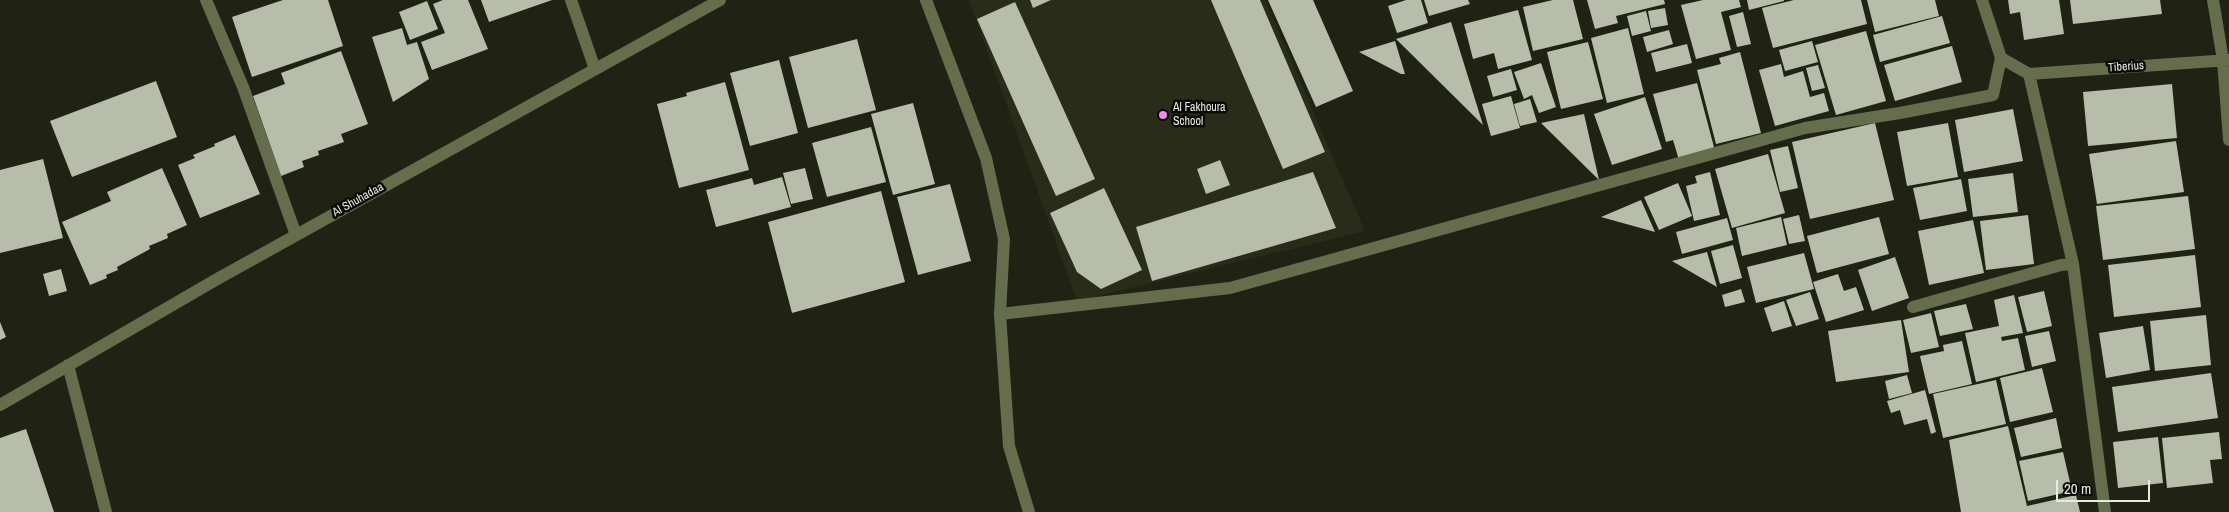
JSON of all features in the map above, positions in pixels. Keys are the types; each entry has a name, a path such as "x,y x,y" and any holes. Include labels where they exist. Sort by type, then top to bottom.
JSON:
{"street":[{"path":"206,0 243,87 296,235"},
{"path":"572,0 595,69"},
{"name":"Al Shuhadaa","path":"0,405 296,235 720,0"},
{"path":"926,0 986,158 1004,238 1000,314 1009,446 1029,512"},
{"path":"1000,314 1230,288 1804,128 1900,113 1993,95 2001,58 1982,0"},
{"path":"2214,0 2226,60 2229,140"},
{"path":"2001,58 2029,74 2073,264 2105,512"},
{"name":"Tiberius","path":"2029,74 2226,60"},
{"path":"1913,307 2073,264"},
{"path":"68,365 106,512"}],"shaded area":[{"name":"Al Fakhoura School","path":"969,0 1265,0 1365,231 1077,301"}],"building":[{"path":"283,0 328,0 343,46 252,77 232,17"},
{"path":"443,0 468,0 488,49 432,70 421,42 445,33 433,4"},
{"path":"481,0 552,0 489,22"},
{"path":"1030,0 1051,0 1033,8"},
{"path":"1211,0 1260,0 1325,152 1283,169"},
{"path":"1268,0 1313,0 1353,91 1316,107"},
{"path":"1406,0 1421,0 1428,23 1397,33 1388,6"},
{"path":"1424,0 1468,0 1470,4 1429,16"},
{"path":"1553,0 1573,0 1583,39 1533,51 1523,7"},
{"path":"1587,0 1664,0 1665,4 1616,16 1618,23 1595,29"},
{"path":"1703,0 1739,0 1741,7 1721,12 1731,50 1696,59 1681,5"},
{"path":"1747,0 1784,0 1784,1 1749,10"},
{"path":"1794,0 1861,0 1867,24 1773,48 1762,8"},
{"path":"1867,0 1935,0 1939,16 1875,32"},
{"path":"2008,0 2059,0 2064,34 2024,40 2020,12 2010,14"},
{"path":"2070,0 2160,0 2162,14 2073,24"},
{"path":"427,1 438,29 410,40 399,12"},
{"path":"1015,2 1095,179 1056,196 977,19"},
{"path":"1665,8 1668,25 1651,28 1648,11"},
{"path":"1518,10 1532,60 1498,69 1494,53 1473,59 1464,24"},
{"path":"1646,11 1651,31 1632,36 1627,16"},
{"path":"1743,12 1751,44 1737,47 1729,16"},
{"path":"1942,16 1950,43 1880,62 1873,35"},
{"path":"1451,22 1483,125 1396,39"},
{"path":"402,28 407,45 417,42 429,79 393,102 372,37"},
{"path":"1628,28 1644,94 1607,103 1591,38"},
{"path":"1669,30 1673,44 1647,52 1643,37"},
{"path":"1866,31 1886,101 1836,115 1815,45"},
{"path":"857,39 876,110 808,128 789,57"},
{"path":"1395,41 1405,74 1401,74 1359,52"},
{"path":"1812,41 1818,62 1785,71 1779,50"},
{"path":"1588,42 1603,99 1561,109 1547,52"},
{"path":"1687,44 1692,63 1656,72 1651,53"},
{"path":"1952,46 1962,82 1895,101 1884,65"},
{"path":"341,51 368,124 341,134 344,142 318,151 319,155 302,161 304,167 281,176 253,96 285,84 281,73"},
{"path":"1740,52 1761,133 1716,144 1697,70 1721,64 1719,58"},
{"path":"779,60 798,133 750,146 730,73"},
{"path":"1541,63 1556,107 1539,113 1532,95 1524,99 1514,72"},
{"path":"1781,64 1784,77 1803,71 1810,97 1824,93 1829,111 1775,126 1759,70"},
{"path":"1818,65 1825,88 1812,91 1806,68"},
{"path":"1511,69 1517,90 1493,97 1487,76"},
{"path":"156,81 177,137 72,177 50,121"},
{"path":"725,82 749,170 679,188 657,104 687,96 686,93"},
{"path":"1697,83 1715,151 1679,160 1673,140 1666,142 1653,94"},
{"path":"2172,84 2177,138 2088,146 2083,92"},
{"path":"1511,96 1520,128 1491,136 1482,104"},
{"path":"1645,97 1662,149 1612,165 1594,114"},
{"path":"1530,99 1537,122 1520,126 1514,104"},
{"path":"913,103 935,184 893,195 871,114"},
{"path":"2013,109 2023,161 1964,172 1955,120"},
{"path":"1584,114 1599,180 1541,123"},
{"path":"1875,123 1894,200 1810,219 1792,142"},
{"path":"1948,123 1958,177 1907,186 1897,132"},
{"path":"871,127 886,182 827,197 812,143"},
{"path":"235,135 260,194 200,218 178,165 195,158 193,155"},
{"path":"2176,141 2184,192 2097,204 2089,154"},
{"path":"1788,146 1798,188 1780,192 1770,150"},
{"path":"1768,154 1785,213 1732,228 1715,169"},
{"path":"43,159 63,238 0,253 0,170"},
{"path":"1220,160 1230,185 1206,194 1197,169"},
{"path":"162,168 187,225 167,234 168,238 149,246 150,249 117,267 118,270 106,275 107,278 90,285 62,222 111,201 107,192"},
{"path":"805,168 813,199 791,204 783,173"},
{"path":"1313,172 1336,228 1152,281 1136,227"},
{"path":"1710,172 1720,215 1694,221 1686,186 1697,183 1695,176"},
{"path":"2013,173 2018,212 1973,217 1968,179"},
{"path":"782,177 791,207 716,227 706,190 752,178 754,185"},
{"path":"1961,179 1967,211 1920,220 1913,188"},
{"path":"1678,183 1692,216 1659,230 1644,197"},
{"path":"950,184 971,261 918,275 897,197"},
{"path":"1104,188 1142,270 1101,289 1077,272 1050,213"},
{"path":"881,191 905,282 792,313 768,222"},
{"path":"2188,196 2195,249 2103,260 2096,206"},
{"path":"1641,200 1655,232 1601,217"},
{"path":"1799,215 1805,241 1789,244 1783,219"},
{"path":"2028,215 2034,264 1986,270 1980,221"},
{"path":"1781,217 1787,245 1742,256 1736,228"},
{"path":"1879,217 1889,254 1817,273 1807,236"},
{"path":"1727,218 1733,240 1682,254 1676,232"},
{"path":"1973,220 1984,273 1929,285 1918,231"},
{"path":"1733,245 1742,278 1720,284 1711,251"},
{"path":"1707,252 1717,287 1672,261"},
{"path":"1804,253 1814,289 1756,303 1747,267"},
{"path":"2195,255 2201,307 2114,317 2108,265"},
{"path":"1895,257 1909,298 1872,311 1858,270"},
{"path":"61,269 67,291 49,296 43,274"},
{"path":"1838,274 1844,291 1856,287 1864,310 1826,322 1813,282"},
{"path":"1741,289 1745,302 1725,307 1722,295"},
{"path":"2044,291 2052,326 2027,332 2018,297"},
{"path":"1810,292 1819,319 1796,326 1786,300"},
{"path":"2014,295 2023,333 2001,337 2002,341 2018,338 2025,370 1976,382 1965,333 1999,326 1994,300"},
{"path":"1784,301 1792,326 1772,332 1764,308"},
{"path":"1966,304 1973,329 1940,336 1934,311"},
{"path":"1931,313 1939,347 1911,353 1903,320"},
{"path":"2206,315 2211,365 2155,371 2150,321"},
{"path":"1901,320 1909,372 1836,382 1828,331"},
{"path":"0,322 6,337 0,340"},
{"path":"2143,326 2150,370 2106,378 2099,333"},
{"path":"2049,331 2056,361 2032,367 2025,336"},
{"path":"1962,341 1972,384 1929,394 1920,356 1944,351 1943,345"},
{"path":"2042,368 2053,412 2010,422 2000,378"},
{"path":"2211,373 2218,418 2118,432 2112,387"},
{"path":"1907,375 1912,393 1889,399 1885,381"},
{"path":"1996,380 2006,424 1943,438 1933,394"},
{"path":"1925,390 1936,432 1931,434 1927,419 1904,425 1900,410 1891,413 1887,401"},
{"path":"2056,418 2062,448 2021,457 2014,428"},
{"path":"2008,426 2027,506 2076,495 2080,512 1961,512 1949,440"},
{"path":"26,429 54,512 0,512 0,438"},
{"path":"2219,432 2222,459 2210,460 2213,483 2167,488 2162,438"},
{"path":"2158,437 2163,483 2118,488 2113,442"},
{"path":"2063,452 2072,491 2028,501 2019,461"}],"place":[{"name":"Al Fakhoura School","path":"1163,115"}]}
